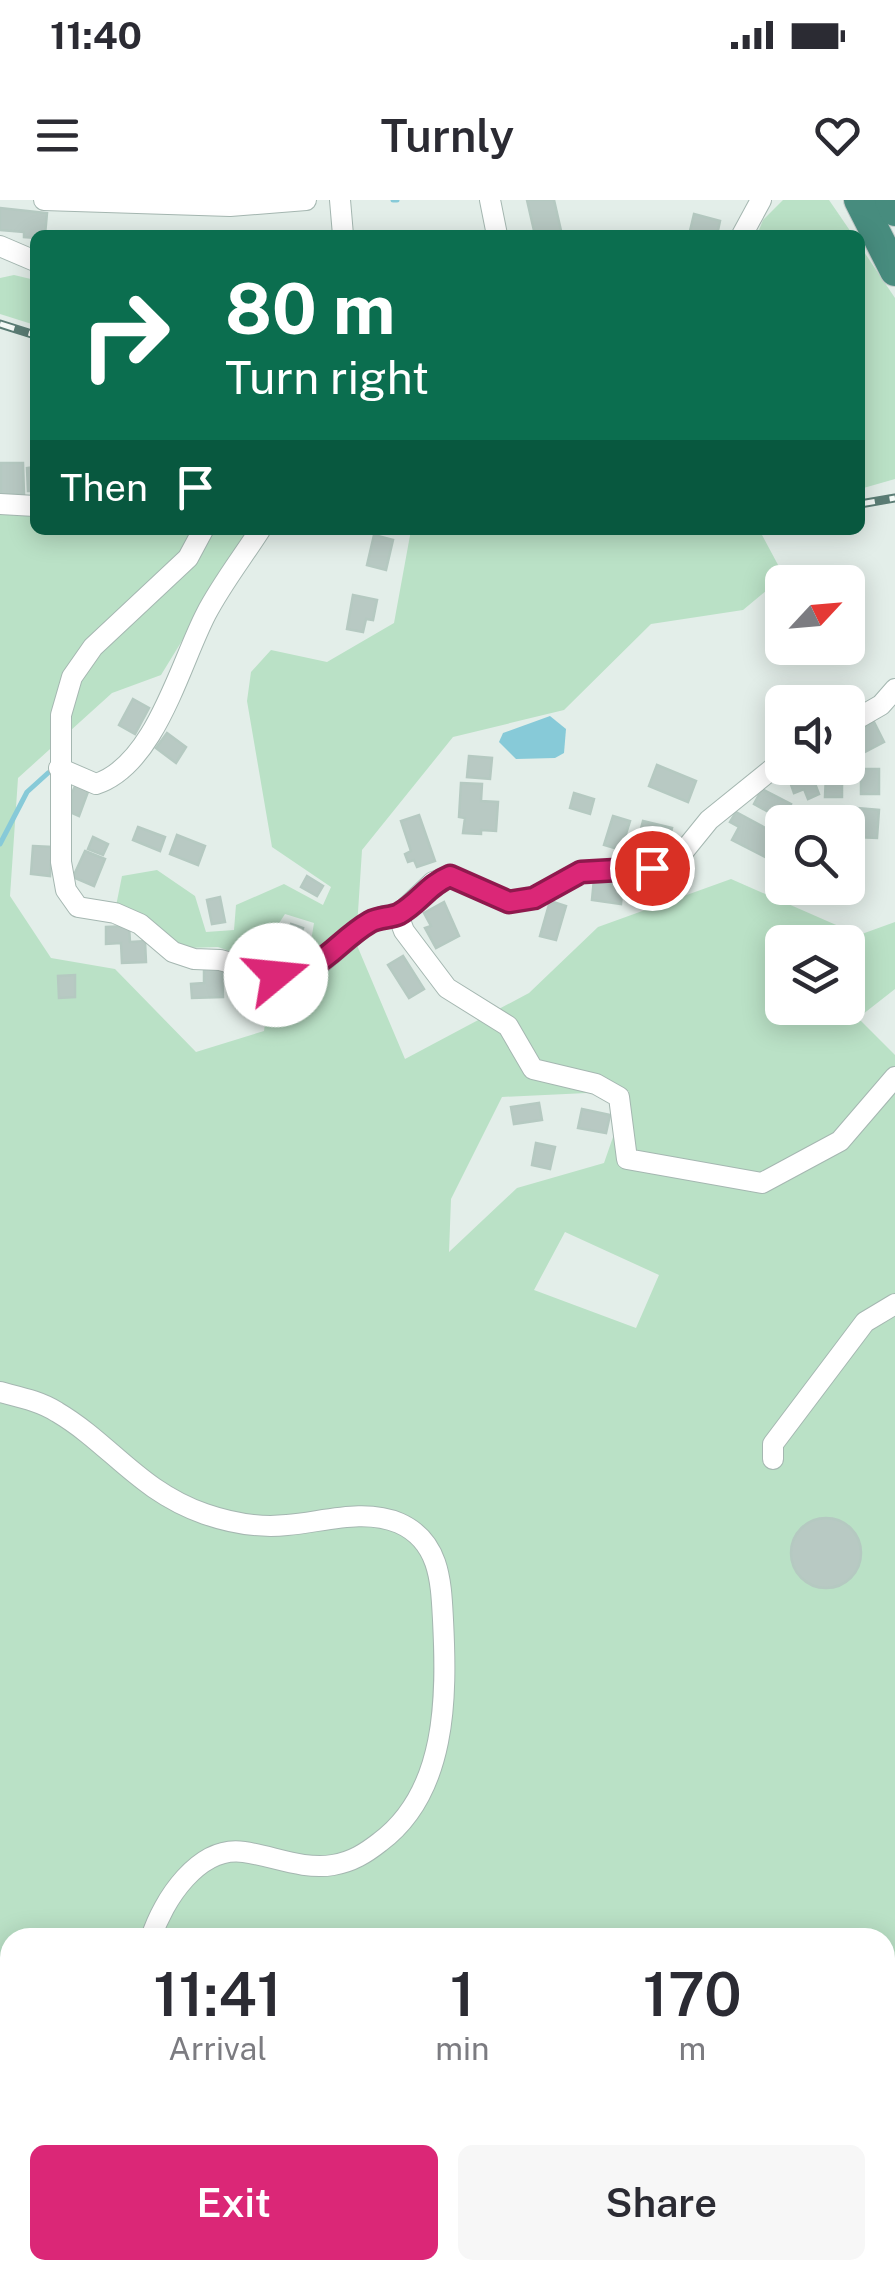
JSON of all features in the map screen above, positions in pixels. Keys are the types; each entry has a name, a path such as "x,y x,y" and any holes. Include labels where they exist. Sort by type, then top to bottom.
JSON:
{"highway":[{"path":"890,200 875,212 895,271"}],"street":[{"path":"44,200 230,206 306,200"},
{"path":"340,200 343,230"},
{"path":"490,200 496,230"},
{"path":"745,230 761,200"},
{"path":"0,246 30,259"},
{"path":"0,504 30,506"},
{"path":"200,535 188,558 92,647 72,678 62,715 61,862 66,890 78,907 115,913 140,924 173,952 276,975 296,974 321,963 368,924 384,916 398,915 433,882 450,876 509,902 534,898 581,872 652,868 680,858 710,820 765,775"},
{"path":"59,768 96,784 110,780 132,760 172,697 206,613 257,535"},
{"path":"865,714 881,705 895,689"},
{"path":"398,915 404,930 447,988 508,1026 534,1070 596,1084 619,1097 627,1160 762,1183 840,1141 895,1077"},
{"path":"772,1459 773,1444 865,1322 895,1304"},
{"path":"0,1392 53,1409 130,1473 202,1513 238,1524 282,1526 367,1516 400,1524 419,1538 441,1574 445,1651 438,1748 421,1796 394,1832 361,1857 333,1865 306,1865 238,1851 209,1858 185,1878 154,1928"}],"green space":[{"path":"783,200 829,200 850,230 759,230 763,220"},
{"path":"865,253 895,298 895,479 865,488"},
{"path":"14,275 30,279 30,323 0,314 0,278"},
{"path":"0,514 30,514 30,535 247,535 161,675 112,693 18,778 10,896 51,958 115,969 196,1052 264,1031 268,999 305,977 314,923 285,914 255,960 218,947 187,948 116,906 122,876 157,870 195,896 206,932 234,930 236,905 284,884 323,905 331,887 272,847 247,701 251,672 271,650 327,662 394,623 410,535 762,535 778,565 765,565 765,592 743,610 651,624 564,710 453,737 362,850 356,943 405,1059 529,993 598,927 731,879 765,894 765,905 790,905 836,925 765,925 765,1025 865,1025 895,1055 895,1928 0,1928","holes":["629,1091 604,1163 517,1188 449,1252 451,1199 502,1097","565,1232 659,1275 636,1328 534,1290"]},
{"path":"895,922 895,989 865,1013 865,933"}],"water":[{"path":"550,716 566,729 564,753 555,758 516,759 499,742 503,733"}],"building":[{"path":"527,200 554,200 561,230 534,230"},
{"path":"0,208 47,213 45,230 30,230 30,238 24,237 24,232 0,230"},
{"path":"694,214 720,221 718,230 690,230"},
{"path":"1,463 23,463 24,494 1,495"},
{"path":"374,535 393,540 386,570 367,565"},
{"path":"353,595 377,600 373,620 366,619 363,632 347,629"},
{"path":"133,699 149,708 135,734 119,725"},
{"path":"874,722 884,742 865,752 865,727"},
{"path":"167,733 186,747 176,763 156,748"},
{"path":"469,756 492,758 490,779 467,777"},
{"path":"657,765 696,781 688,802 649,786"},
{"path":"865,769 879,769 879,794 861,794"},
{"path":"461,783 482,784 481,801 498,802 496,831 463,833 465,818 459,817"},
{"path":"76,784 89,789 79,816 72,813"},
{"path":"791,785 816,785 819,794 808,799 804,789 794,793"},
{"path":"826,785 842,785 842,797 825,797"},
{"path":"762,789 791,804 765,805 765,810 754,804"},
{"path":"574,793 594,799 590,814 570,808"},
{"path":"865,809 879,810 877,838 865,837"},
{"path":"736,812 765,828 765,857 732,840 739,827 730,822"},
{"path":"419,815 435,861 417,867 414,860 408,862 405,854 411,851 401,821"},
{"path":"613,816 630,821 621,850 604,845"},
{"path":"643,821 672,828 667,848 638,840"},
{"path":"138,827 165,837 160,851 133,840"},
{"path":"177,835 205,846 198,865 170,854"},
{"path":"93,837 108,844 103,855 88,849"},
{"path":"33,846 52,847 50,876 31,874"},
{"path":"85,851 105,859 94,886 73,877"},
{"path":"307,876 323,886 317,896 301,887"},
{"path":"594,879 623,883 621,904 592,900"},
{"path":"220,897 225,922 212,924 207,900"},
{"path":"550,901 566,906 556,940 540,936"},
{"path":"444,902 459,936 436,948 425,928 431,926 424,913"},
{"path":"291,924 303,928 296,946 285,942"},
{"path":"129,926 130,942 145,941 146,962 122,963 121,943 106,944 106,927"},
{"path":"403,956 424,989 409,998 388,965"},
{"path":"204,968 222,968 223,997 192,998 191,984 204,983"},
{"path":"75,975 75,997 59,998 58,976"},
{"path":"539,1103 542,1120 514,1124 511,1107"},
{"path":"582,1109 610,1115 606,1133 578,1128"},
{"path":"536,1143 555,1147 550,1169 532,1165"},
{"path":"826,1518 851,1528 861,1553 851,1578 826,1588 801,1578 791,1553 801,1528"}],"waterway":[{"path":"0,844 27,792 48,773"}],"railway":[{"path":"0,324 30,333"},
{"path":"865,503 895,498"}],"route":[{"path":"276,975 296,974 321,963 368,924 384,916 398,915 433,882 450,876 509,902 534,898 581,872 652,868"}]}
